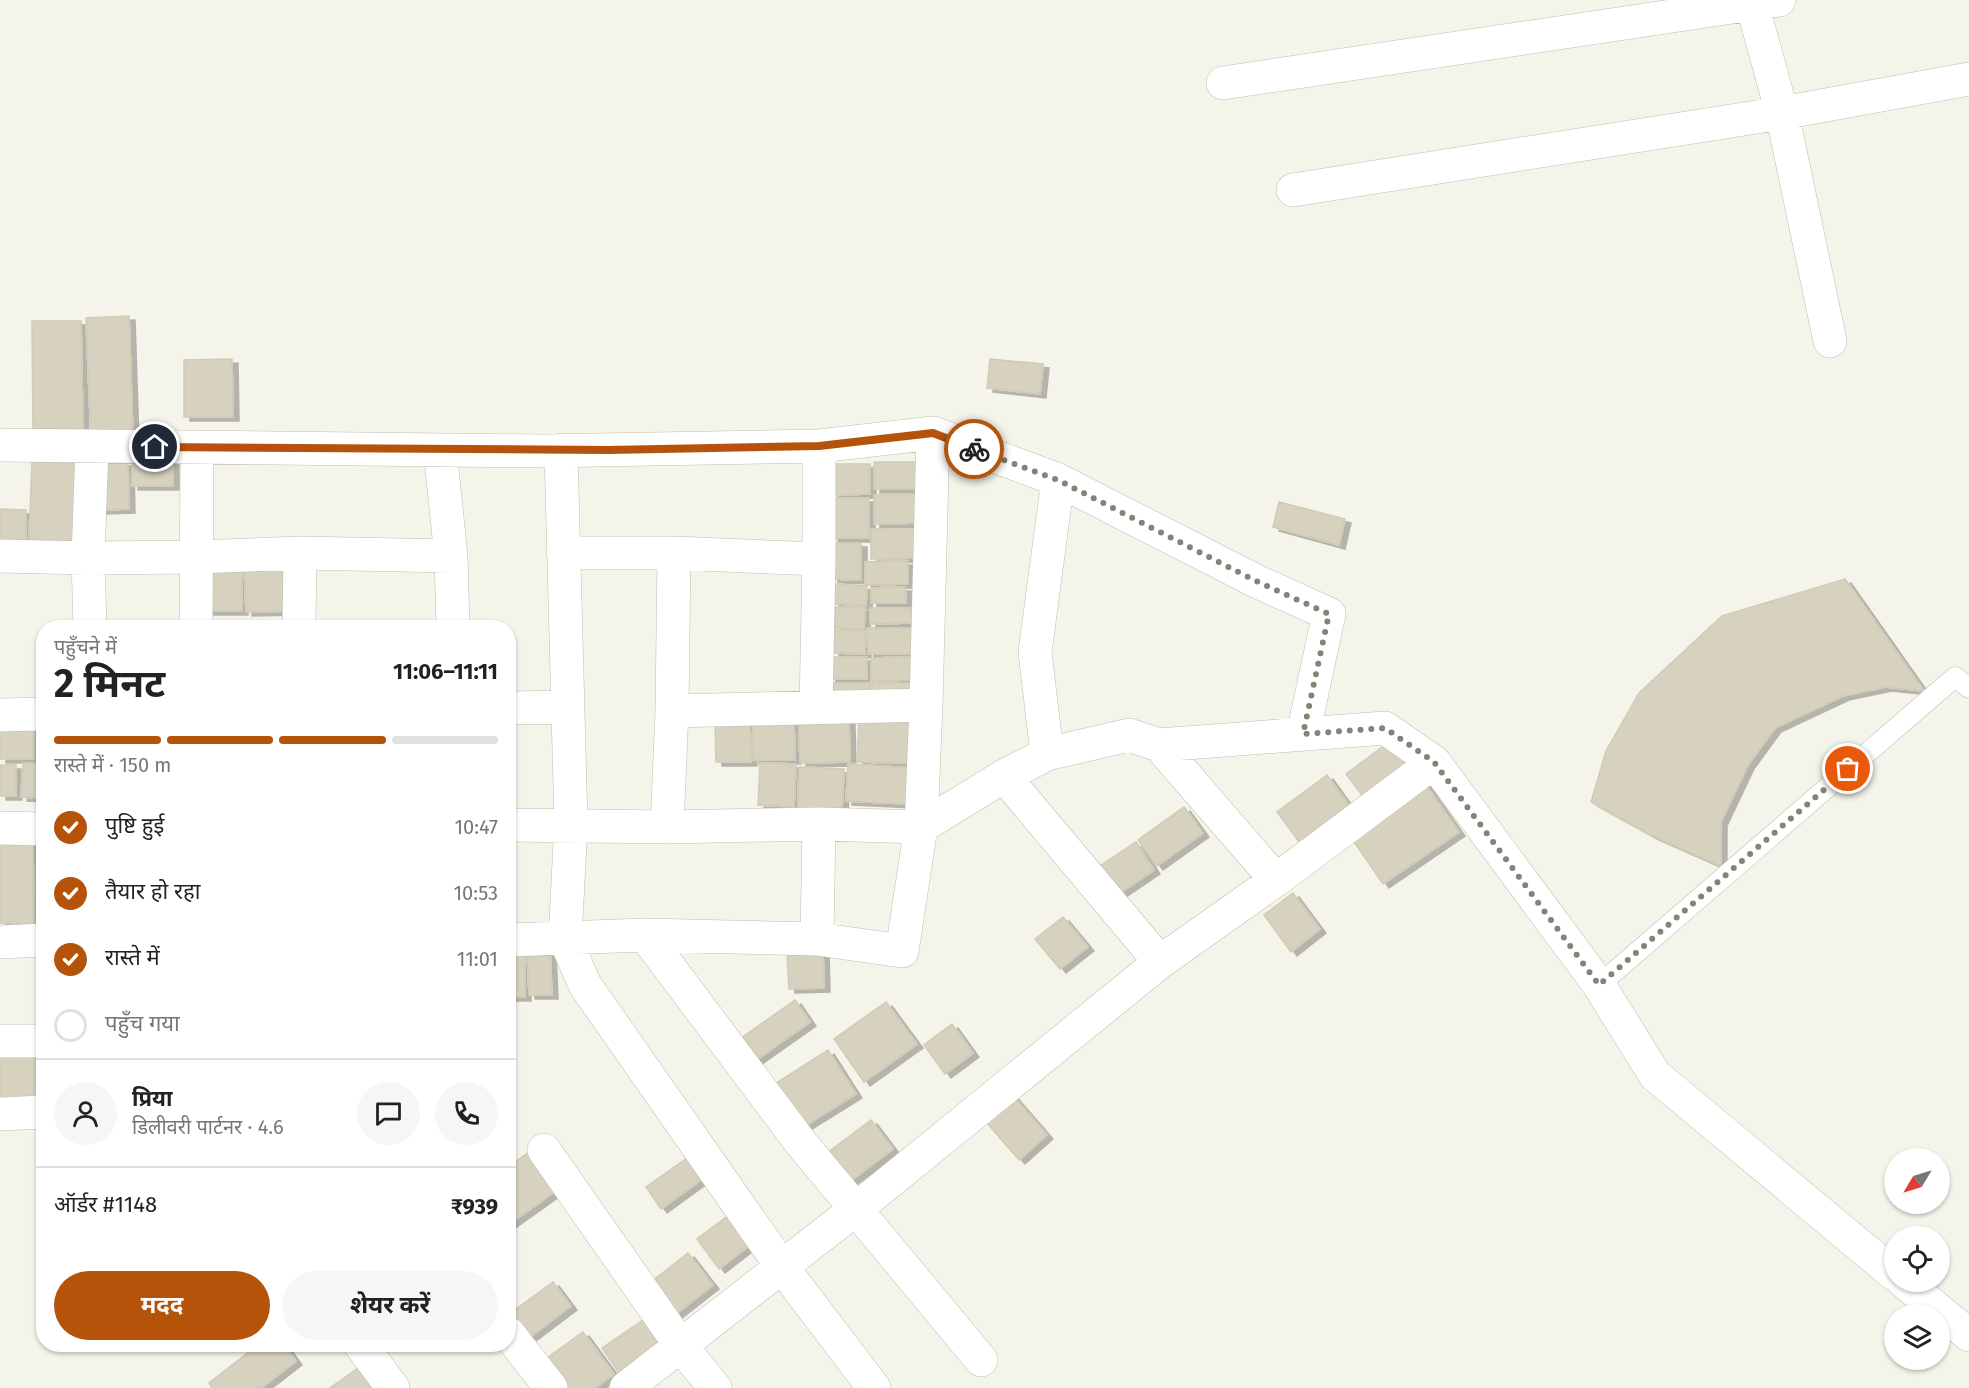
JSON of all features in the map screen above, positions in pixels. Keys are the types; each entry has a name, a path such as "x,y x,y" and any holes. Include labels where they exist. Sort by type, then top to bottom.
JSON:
{"street":[{"path":"1223,83 1760,2 1830,341"},
{"path":"1293,190 1782,113 1969,79"},
{"path":"516,940 645,935 817,939 903,951 921,827 933,433"},
{"path":"0,445 561,450 819,446 933,433 1058,480 1258,582 1329,614 1303,734"},
{"path":"90,620 88,558 92,446"},
{"path":"816,708 819,446"},
{"path":"196,620 197,447"},
{"path":"440,450 451,556 453,620"},
{"path":"561,450 571,824 565,939 585,985 782,1267 874,1388"},
{"path":"1047,754 1035,652 1058,480"},
{"path":"0,556 196,557 300,553 451,556"},
{"path":"299,620 300,553"},
{"path":"563,553 675,554 819,560"},
{"path":"667,827 675,554"},
{"path":"672,711 926,705"},
{"path":"516,708 567,707"},
{"path":"0,715 36,714"},
{"path":"516,825 667,827 819,824 921,827 1004,776 1047,754 1128,735 1159,745 1385,728 1434,762 1599,985 1655,1075 1884,1266"},
{"path":"1159,745 1276,880"},
{"path":"626,1388 856,1209 1160,962 1276,880 1434,762"},
{"path":"1004,776 1160,962"},
{"path":"817,939 819,824"},
{"path":"0,828 36,829"},
{"path":"645,935 801,1143 981,1360"},
{"path":"0,942 36,940"},
{"path":"0,1041 36,1041"},
{"path":"0,1114 36,1112"},
{"path":"544,1150 681,1346 714,1388"},
{"path":"1916,1292 1969,1335"},
{"path":"516,1343 551,1388"},
{"path":"366,1352 393,1388"}],"lane":[{"path":"1599,985 1955,677 1969,688"}],"building":[{"path":"129,316 133,437 91,439 86,318"},
{"path":"32,321 81,321 83,428 33,429"},
{"path":"232,359 233,417 184,417 184,360"},
{"path":"990,359 1043,364 1040,394 987,388"},
{"path":"173,460 173,486 132,486 132,461"},
{"path":"32,461 83,463 80,542 29,540"},
{"path":"98,462 128,462 129,509 99,510"},
{"path":"874,462 919,462 919,489 874,489"},
{"path":"831,464 870,464 870,494 832,495"},
{"path":"874,495 919,495 920,523 874,524"},
{"path":"832,498 869,498 869,538 832,538"},
{"path":"1279,502 1345,519 1339,545 1273,527"},
{"path":"0,509 26,510 26,547 0,547"},
{"path":"871,529 920,529 920,558 871,559"},
{"path":"832,543 861,543 861,580 832,579"},
{"path":"290,561 292,611 246,612 244,562"},
{"path":"908,561 908,584 865,585 865,562"},
{"path":"207,566 242,566 242,611 207,611"},
{"path":"1845,579 1924,691 1886,687 1843,696 1775,728 1748,765 1721,822 1721,866 1651,835 1591,802 1606,751 1639,693 1722,616"},
{"path":"834,584 867,586 866,605 833,604"},
{"path":"905,587 906,603 871,603 871,588"},
{"path":"835,607 865,607 864,629 835,628"},
{"path":"870,608 911,608 912,623 870,624"},
{"path":"867,628 913,628 914,654 868,654"},
{"path":"833,630 865,631 865,654 833,653"},
{"path":"829,657 867,657 867,679 830,679"},
{"path":"912,657 912,680 871,681 871,658"},
{"path":"830,683 869,683 869,703 830,703"},
{"path":"870,683 911,683 911,703 871,703"},
{"path":"859,717 909,720 907,763 857,762"},
{"path":"849,720 850,762 800,763 799,722"},
{"path":"715,721 750,721 751,762 716,762"},
{"path":"753,722 794,722 795,760 753,760"},
{"path":"0,724 34,724 34,759 0,759"},
{"path":"1389,742 1410,771 1367,802 1346,774"},
{"path":"23,763 36,764 36,798 21,797"},
{"path":"760,763 796,764 794,807 758,805"},
{"path":"848,764 910,768 908,804 846,801"},
{"path":"0,765 16,765 16,796 0,796"},
{"path":"799,767 844,769 842,810 798,808"},
{"path":"1327,775 1355,814 1305,850 1277,812"},
{"path":"1423,781 1459,832 1383,884 1348,833"},
{"path":"1184,807 1203,833 1157,866 1138,840"},
{"path":"0,841 33,841 34,924 0,923"},
{"path":"1136,842 1154,870 1114,897 1094,870"},
{"path":"1293,893 1320,929 1291,952 1264,915"},
{"path":"1063,917 1088,947 1060,969 1035,939"},
{"path":"516,947 525,947 525,997 516,997"},
{"path":"527,949 550,949 552,995 529,995"},
{"path":"823,949 824,988 789,989 787,951"},
{"path":"795,1000 810,1022 752,1063 737,1041"},
{"path":"886,1002 917,1044 864,1082 834,1039"},
{"path":"952,1024 973,1053 945,1074 924,1045"},
{"path":"828,1050 856,1094 795,1132 767,1089"},
{"path":"0,1054 36,1056 36,1100 0,1099"},
{"path":"1008,1090 1047,1135 1019,1160 980,1115"},
{"path":"871,1120 893,1149 845,1185 823,1156"},
{"path":"529,1152 557,1190 516,1219 516,1161"},
{"path":"690,1156 705,1177 661,1209 646,1187"},
{"path":"733,1212 755,1241 719,1269 697,1239"},
{"path":"688,1253 713,1285 671,1318 646,1286"},
{"path":"553,1282 571,1306 522,1343 516,1335 516,1309"},
{"path":"646,1318 666,1344 621,1376 602,1348"},
{"path":"583,1332 614,1374 595,1388 563,1388 543,1361"},
{"path":"249,1352 290,1352 296,1361 261,1388 212,1388 209,1383"},
{"path":"368,1361 381,1388 330,1388"}],"way so far":[{"path":"974,449 1058,480 1258,582 1329,614 1303,734 1385,728 1434,762 1599,985 1848,769"}],"route":[{"path":"155,447 608,450 819,446 933,433 974,449"}]}
